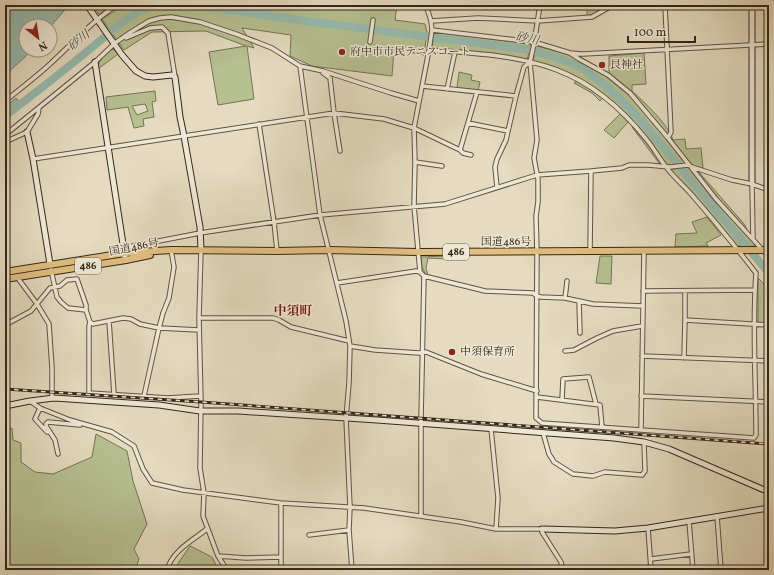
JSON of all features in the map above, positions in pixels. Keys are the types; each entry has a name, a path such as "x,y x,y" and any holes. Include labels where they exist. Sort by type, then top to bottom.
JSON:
{"highway":[{"name":"国道486号","path":"5,279 171,250 537,252 766,250"},
{"name":"国道486号","path":"5,272 50,264 125,257"}],"street":[{"path":"87,5 122,55 136,71 145,76 153,77 172,75 175,77"},
{"path":"5,101 50,64 97,19 117,5"},
{"path":"420,272 414,206 416,162 414,128 432,30 426,5"},
{"path":"429,50 502,57 530,62 558,70 597,91 629,118 672,174 690,192 739,250 756,273 756,435 754,438 542,423 536,418 536,216 538,202 538,179 534,158 537,140 530,62 540,5"},
{"path":"431,21 478,18 538,21 592,17 613,5"},
{"path":"665,5 671,132 668,138"},
{"path":"752,5 753,239"},
{"path":"5,135 39,109 95,62 113,42 150,21 171,17 200,22 236,34 272,48 300,66 323,71 419,101"},
{"path":"370,42 373,20"},
{"path":"113,42 150,28 162,27 168,33 180,117 200,227 200,468 204,492 203,516 218,556 227,570"},
{"path":"432,30 534,43 570,53 583,54 769,44"},
{"path":"447,89 455,52"},
{"path":"570,53 608,75 630,93 716,199 753,239 766,250 769,257"},
{"path":"95,62 125,257"},
{"path":"497,187 495,167 497,158 506,140 524,67 530,62"},
{"path":"300,66 320,215 346,321 350,346 346,418 350,507 349,530 352,570"},
{"path":"323,71 323,73 330,78 340,151"},
{"path":"422,86 516,96"},
{"path":"460,150 477,92"},
{"path":"5,142 27,132 38,114 39,109"},
{"path":"34,159 334,113 384,119 414,128 460,150 463,153 471,155"},
{"path":"468,122 508,131"},
{"path":"259,124 277,251"},
{"path":"27,132 34,159 51,272 57,297 68,308 86,310"},
{"path":"416,162 442,166"},
{"path":"125,257 128,247 200,233 320,215 445,204 537,174 622,168 629,165 668,167 688,165 732,180 769,189"},
{"path":"590,251 591,171"},
{"path":"144,396 159,328 169,298 174,267 171,250"},
{"path":"640,430 644,251"},
{"path":"337,283 416,271 420,272 424,276 485,291 533,293 542,297 565,298 593,304 643,306"},
{"path":"421,516 424,276"},
{"path":"17,277 37,304 49,324 52,368 52,398"},
{"path":"5,325 31,311 50,288 60,286 67,280 77,279 90,322 89,393 168,398 200,396"},
{"path":"565,298 567,280"},
{"path":"643,291 755,290"},
{"path":"684,358 685,291"},
{"path":"579,301 580,333"},
{"path":"90,322 93,324 123,318 131,319 140,324 159,328 199,330"},
{"path":"199,318 273,318 291,327 349,341"},
{"path":"685,320 769,325"},
{"path":"109,321 114,394"},
{"path":"565,351 574,350 614,331 642,326"},
{"path":"350,346 375,350 419,353 426,352 481,374 537,391"},
{"path":"642,356 769,361"},
{"path":"562,400 563,379 589,377 596,404"},
{"path":"641,396 769,402"},
{"path":"537,397 600,404 602,427"},
{"path":"5,406 52,398 159,405 200,411 238,411 346,418 614,438 644,442 669,449 769,492"},
{"path":"30,401 40,408 70,420 112,432 134,446 143,469 152,483 183,490 281,502 350,507 462,522 496,529 615,532 769,508"},
{"path":"40,408 35,419 47,432 50,432"},
{"path":"58,454 55,440 46,424 48,422 83,424"},
{"path":"491,429 498,498 496,529"},
{"path":"543,433 549,454 554,462 573,474 593,476 605,472 642,475 645,471 644,442"},
{"path":"281,502 281,570"},
{"path":"717,516 721,570"},
{"path":"689,521 693,570"},
{"path":"648,528 651,570"},
{"path":"167,570 168,565 178,552 208,529"},
{"path":"542,529 542,532 561,562 563,570"},
{"path":"309,535 349,530"},
{"path":"651,559 691,554"},
{"path":"218,556 246,558 281,557"}],"green space":[{"path":"92,5 113,5 99,14"},
{"path":"124,5 397,5 395,20 425,24 427,32 424,55 394,49 392,76 312,66 290,56 291,35 242,28 254,48 247,46 254,99 218,105 209,52 246,46 206,31 152,32 124,50 102,19"},
{"path":"587,5 600,5 600,10 592,15 587,15"},
{"path":"434,32 531,44 527,60 432,49"},
{"path":"536,46 578,56 609,73 609,56 644,53 646,84 632,85 632,91 649,107 667,128 673,140 685,139 686,149 701,148 703,168 686,164 667,165 630,117 597,89 558,68 533,62"},
{"path":"113,49 118,54 98,69 102,57"},
{"path":"459,72 472,75 471,80 480,82 478,91 457,88"},
{"path":"577,81 603,98 600,101 592,93 574,83"},
{"path":"155,91 156,101 152,102 154,117 143,119 144,126 134,128 128,107 107,110 106,97","holes":["145,104 148,111 137,115 132,106"]},
{"path":"621,113 628,122 614,138 604,130"},
{"path":"632,127 646,142 663,165 659,163"},
{"path":"688,167 715,202 758,246 736,246 695,195 671,171 673,169"},
{"path":"694,169 698,171 745,225 747,231 718,199"},
{"path":"707,217 721,235 706,243 708,246 675,247 676,234 697,233 692,222"},
{"path":"446,256 446,259 428,258 426,268 428,275 426,275 422,267 421,257"},
{"path":"600,256 612,256 611,284 596,283"},
{"path":"758,278 769,289 769,323 758,323"},
{"path":"12,428 13,440 21,443 21,462 35,472 53,474 92,457 96,434 127,451 133,481 147,524 134,549 139,559 135,570 5,570 5,432"},
{"path":"190,546 212,557 216,565 221,570 175,570"},
{"path":"148,568 149,570 135,570"}],"water":[{"path":"5,5 69,5 58,18 18,18 18,58 24,58 5,75"},
{"path":"16,98 22,105 5,118 5,107"}],"waterway":[{"name":"砂川","path":"5,116 120,25 135,14 152,5"},
{"name":"砂川","path":"189,5 532,50 581,67 607,87 638,117 769,273"}],"railway":[{"path":"5,389 769,444"}],"place":[{"name":"府中市市民テニスコート","path":"342,52"},
{"name":"艮神社","path":"602,65"},
{"name":"中須保育所","path":"452,352"}],"district":[{"name":"中須町","path":"293,312"}]}
